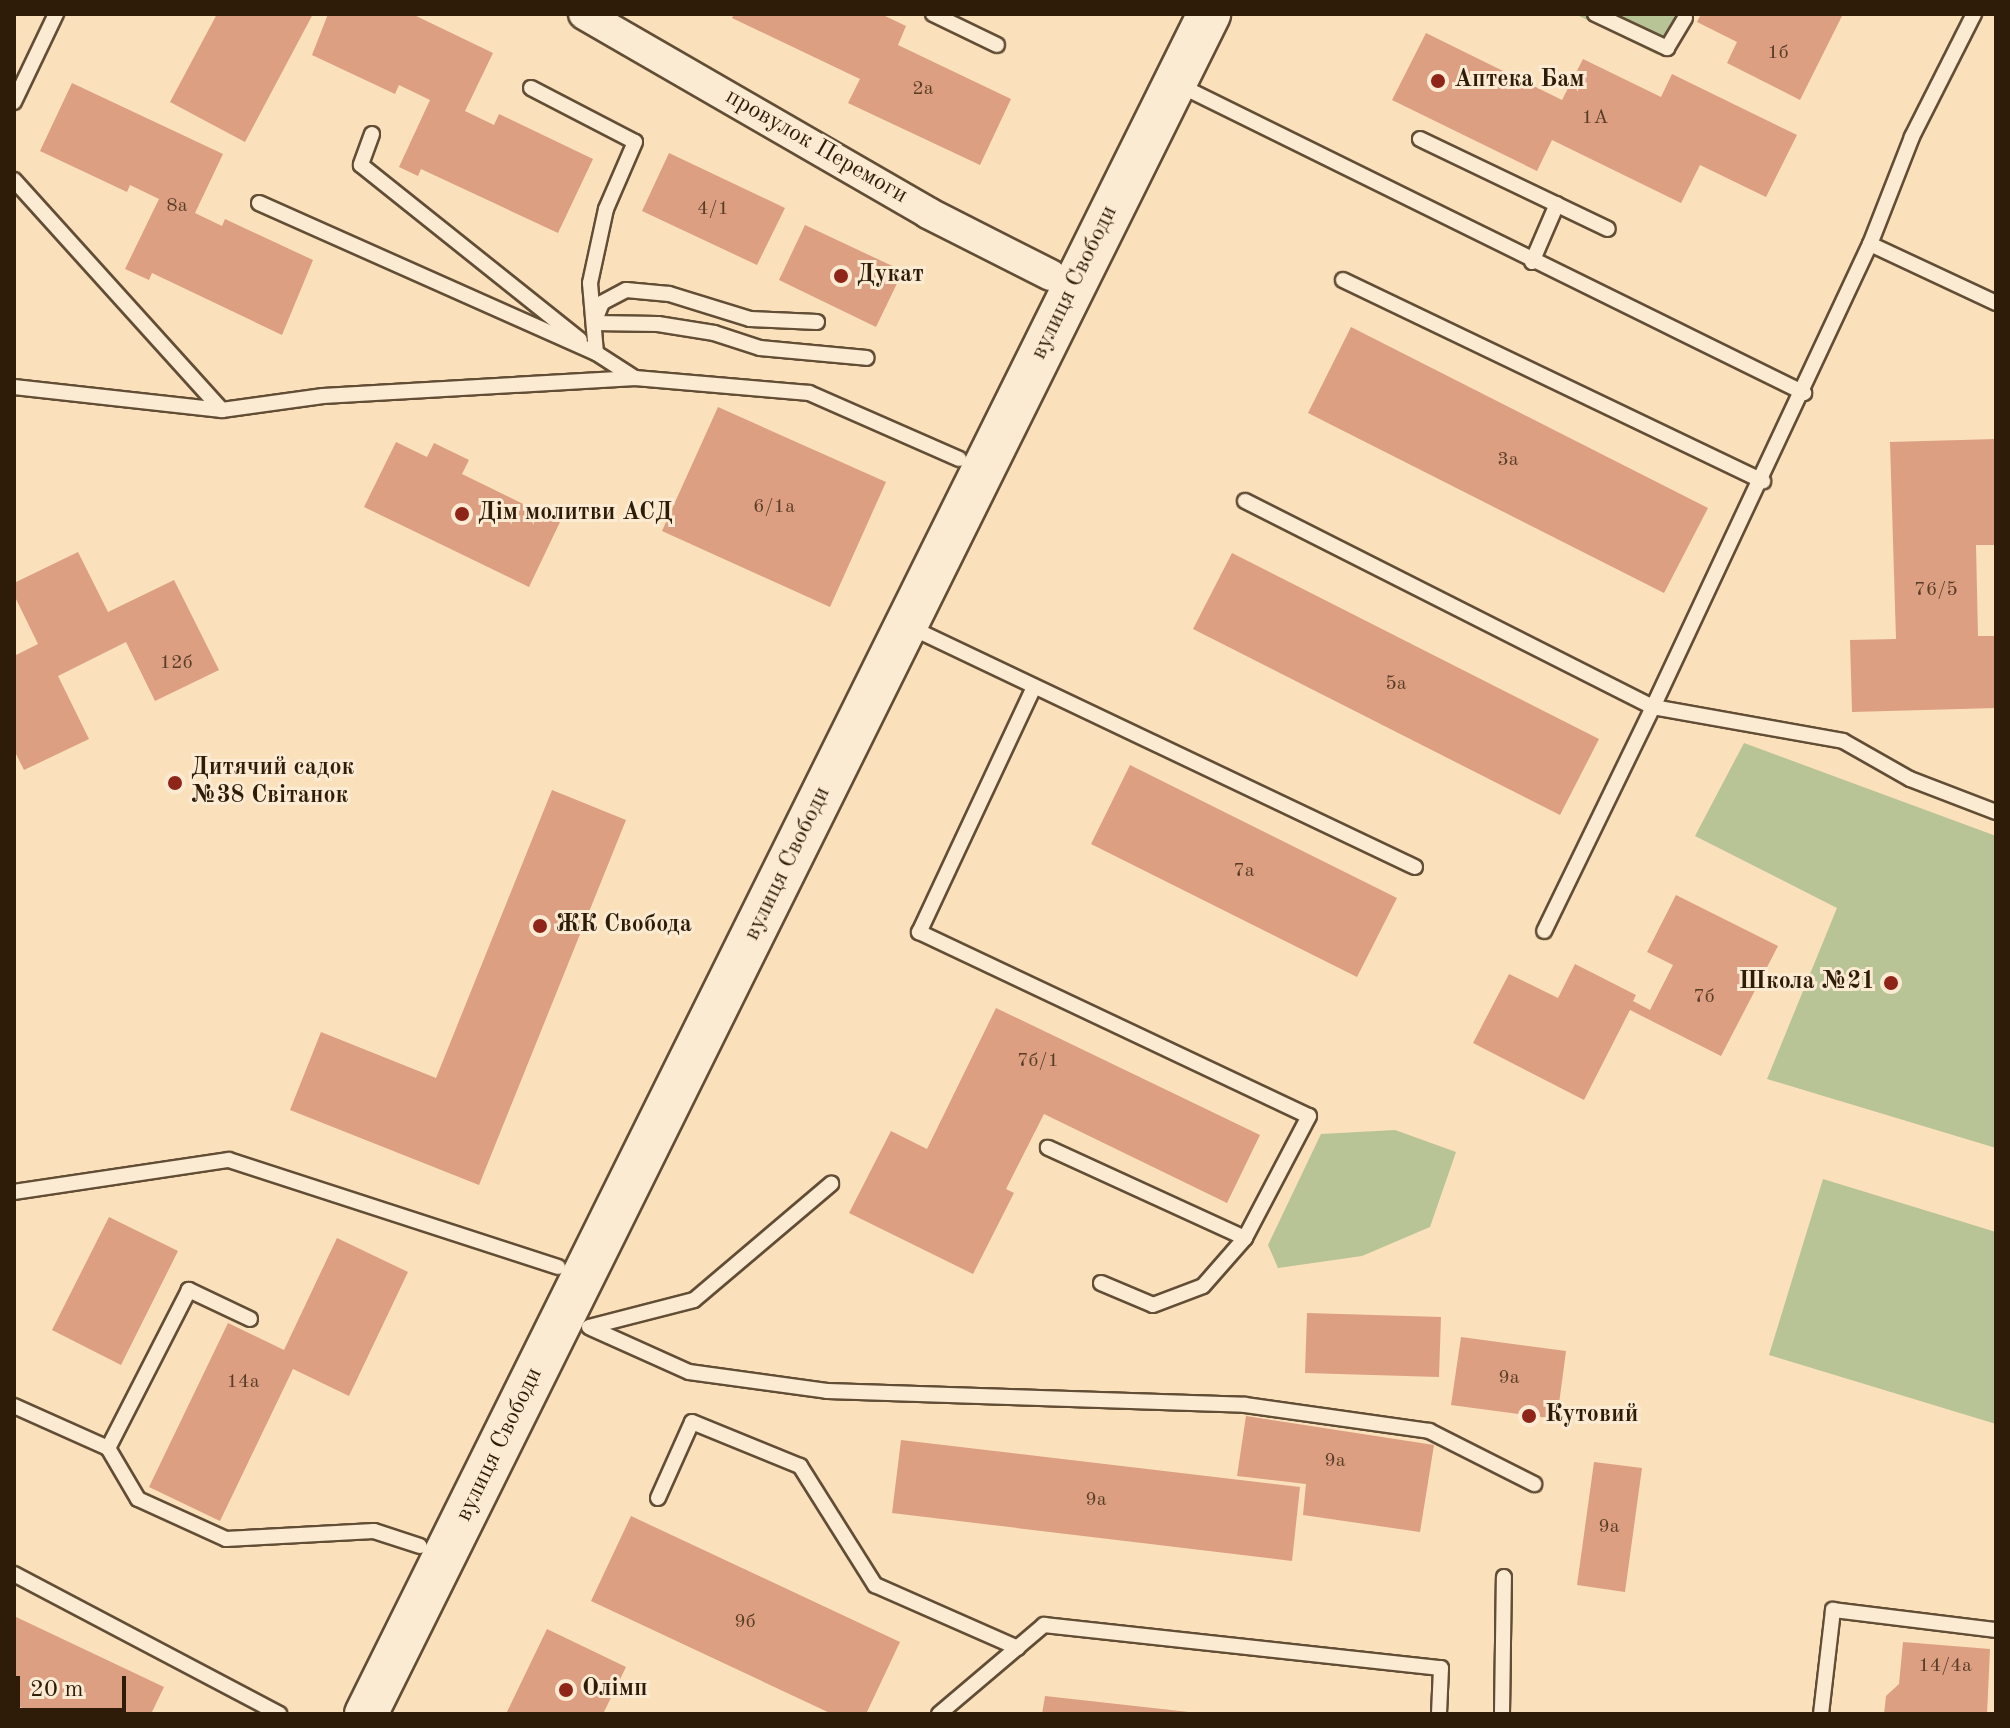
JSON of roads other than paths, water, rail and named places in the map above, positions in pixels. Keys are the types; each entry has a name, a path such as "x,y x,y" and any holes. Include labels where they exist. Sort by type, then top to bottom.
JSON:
{"main road":[{"name":"вулиця Свободи","path":"364,1712 420,1546 1179,14"},
{"path":"1175,83 1166,71 1194,14"},
{"name":"вулиця Свободи","path":"364,1712 577,1322 906,625 1209,14"}],"street":[{"name":"провулок Перемоги","path":"584,14 928,213 1050,275"}],"lane":[{"path":"14,102 20,74 56,14"},
{"path":"933,14 997,45"},
{"path":"1595,14 1667,48 1685,18"},
{"path":"1544,931 1763,481 1870,244 1912,137 1974,14"},
{"path":"1175,83 1532,262 1804,393"},
{"path":"531,88 635,142 606,209 590,283 596,353"},
{"path":"372,134 361,165 596,353 635,378"},
{"path":"1420,139 1608,229"},
{"path":"14,180 222,410"},
{"path":"259,203 596,353"},
{"path":"1532,262 1557,204"},
{"path":"1870,244 1996,303"},
{"path":"1343,280 1763,481"},
{"path":"594,323 602,303 626,290 669,294 750,319 817,322"},
{"path":"594,323 658,324 714,333 760,348 867,358"},
{"path":"14,387 222,410 323,396 635,378 809,393 959,459"},
{"path":"1245,501 1653,707 1843,741 1910,779 1996,812"},
{"path":"906,625 1415,867"},
{"path":"1034,687 919,932 1309,1116 1245,1238 1203,1286 1153,1305 1101,1283"},
{"path":"1048,1148 1245,1238"},
{"path":"14,1192 229,1160 558,1267"},
{"path":"577,1322 694,1300 831,1184"},
{"path":"108,1448 189,1290 250,1319"},
{"path":"577,1322 689,1372 827,1391 1245,1405 1429,1431 1534,1484"},
{"path":"14,1406 108,1448 138,1499 226,1539 374,1531 420,1546"},
{"path":"658,1498 692,1422 800,1466 875,1585 1018,1648"},
{"path":"14,1574 279,1714"},
{"path":"1502,1714 1504,1577"},
{"path":"1821,1714 1833,1610 1996,1630"},
{"path":"939,1714 1044,1625 1441,1668 1439,1714"}],"place":[{"name":"Аптека Бам","path":"1438,81"},
{"name":"Дукат","path":"841,276"},
{"name":"Дім молитви АСД","path":"462,514"},
{"name":"Дитячий садок №38 Світанок","path":"175,783"},
{"name":"ЖК Свобода","path":"540,926"},
{"name":"Школа №21","path":"1891,983"},
{"name":"Кутовий","path":"1529,1416"},
{"name":"Олімп","path":"566,1690"}]}
